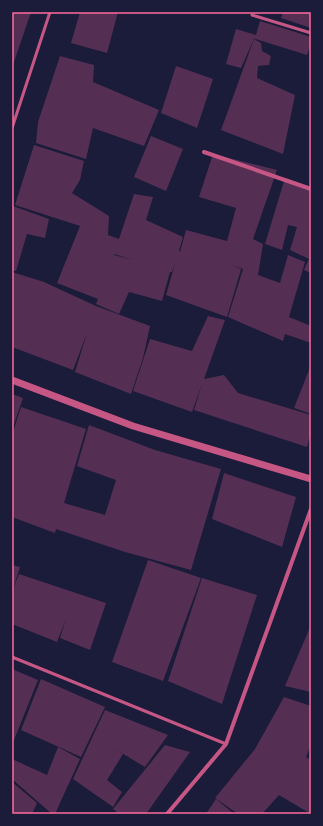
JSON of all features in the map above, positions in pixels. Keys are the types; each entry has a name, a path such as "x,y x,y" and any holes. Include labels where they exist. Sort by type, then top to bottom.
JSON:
{"street":[{"path":"204,152 311,189"},
{"path":"12,380 133,426 311,480"},
{"path":"167,814 226,744 311,510"}],"lane":[{"path":"12,128 50,12"},
{"path":"252,15 311,33"},
{"path":"12,657 226,744"}],"building":[{"path":"12,12 31,12 12,68"},
{"path":"80,12 118,12 107,53 71,43"},
{"path":"283,12 311,12 311,28 281,18"},
{"path":"260,21 311,37 311,43 307,55 252,38 254,39 241,68 226,64 236,29 256,35"},
{"path":"254,39 261,43 262,51 271,56 269,65 258,66 257,78 295,95 283,154 221,130"},
{"path":"60,56 94,65 93,82 159,110 144,146 93,128 86,159 36,143 38,122"},
{"path":"176,66 213,79 197,128 161,113"},
{"path":"151,136 183,149 166,191 134,177"},
{"path":"34,145 84,161 80,180 72,193 109,216 108,235 119,239 134,194 153,197 146,220 183,237 180,252 186,230 227,241 236,208 199,197 213,154 277,170 253,239 263,244 258,275 280,283 288,255 305,262 289,317 311,326 311,343 285,334 283,341 228,317 243,269 231,265 241,269 227,317 166,295 176,260 172,272 170,272 162,301 129,292 119,314 96,304 98,299 57,283 80,226 15,205"},
{"path":"285,178 311,187 311,273 304,270 309,259 290,250 297,227 288,225 282,250 265,244"},
{"path":"13,206 49,219 45,238 27,234 16,271 12,270"},
{"path":"12,272 44,282 96,306 150,326 143,358 131,394 75,372 87,333 73,370 12,347"},
{"path":"208,316 225,320 204,379 224,375 238,393 311,415 311,431 307,447 194,410 202,384 192,412 133,391 150,339 192,351"},
{"path":"311,365 311,414 294,408"},
{"path":"12,394 23,398 12,430"},
{"path":"21,407 86,429 64,503 105,515 116,480 77,466 89,425 155,450 221,469 191,570 125,552 56,529 55,533 12,517 12,435"},
{"path":"224,473 296,497 282,547 212,519"},
{"path":"148,560 201,578 163,681 112,662"},
{"path":"12,565 20,567 13,589 19,574 106,603 90,650 60,638 66,619 57,642 12,624"},
{"path":"202,578 257,595 222,704 168,681"},
{"path":"311,625 311,692 285,686"},
{"path":"12,669 38,680 12,745"},
{"path":"41,679 105,707 81,757 21,730"},
{"path":"284,697 311,706 311,745 306,757 311,760 311,814 279,795 262,814 238,814 215,798 255,749"},
{"path":"105,710 168,735 145,767 110,746 123,754 107,780 122,792 113,807 73,779"},
{"path":"165,745 190,752 146,814 119,814 113,809"},
{"path":"58,747 80,759 55,814 52,814 12,779 12,759 47,775"},
{"path":"12,782 37,803 32,814 12,814"},
{"path":"216,799 234,814 206,814"}]}
